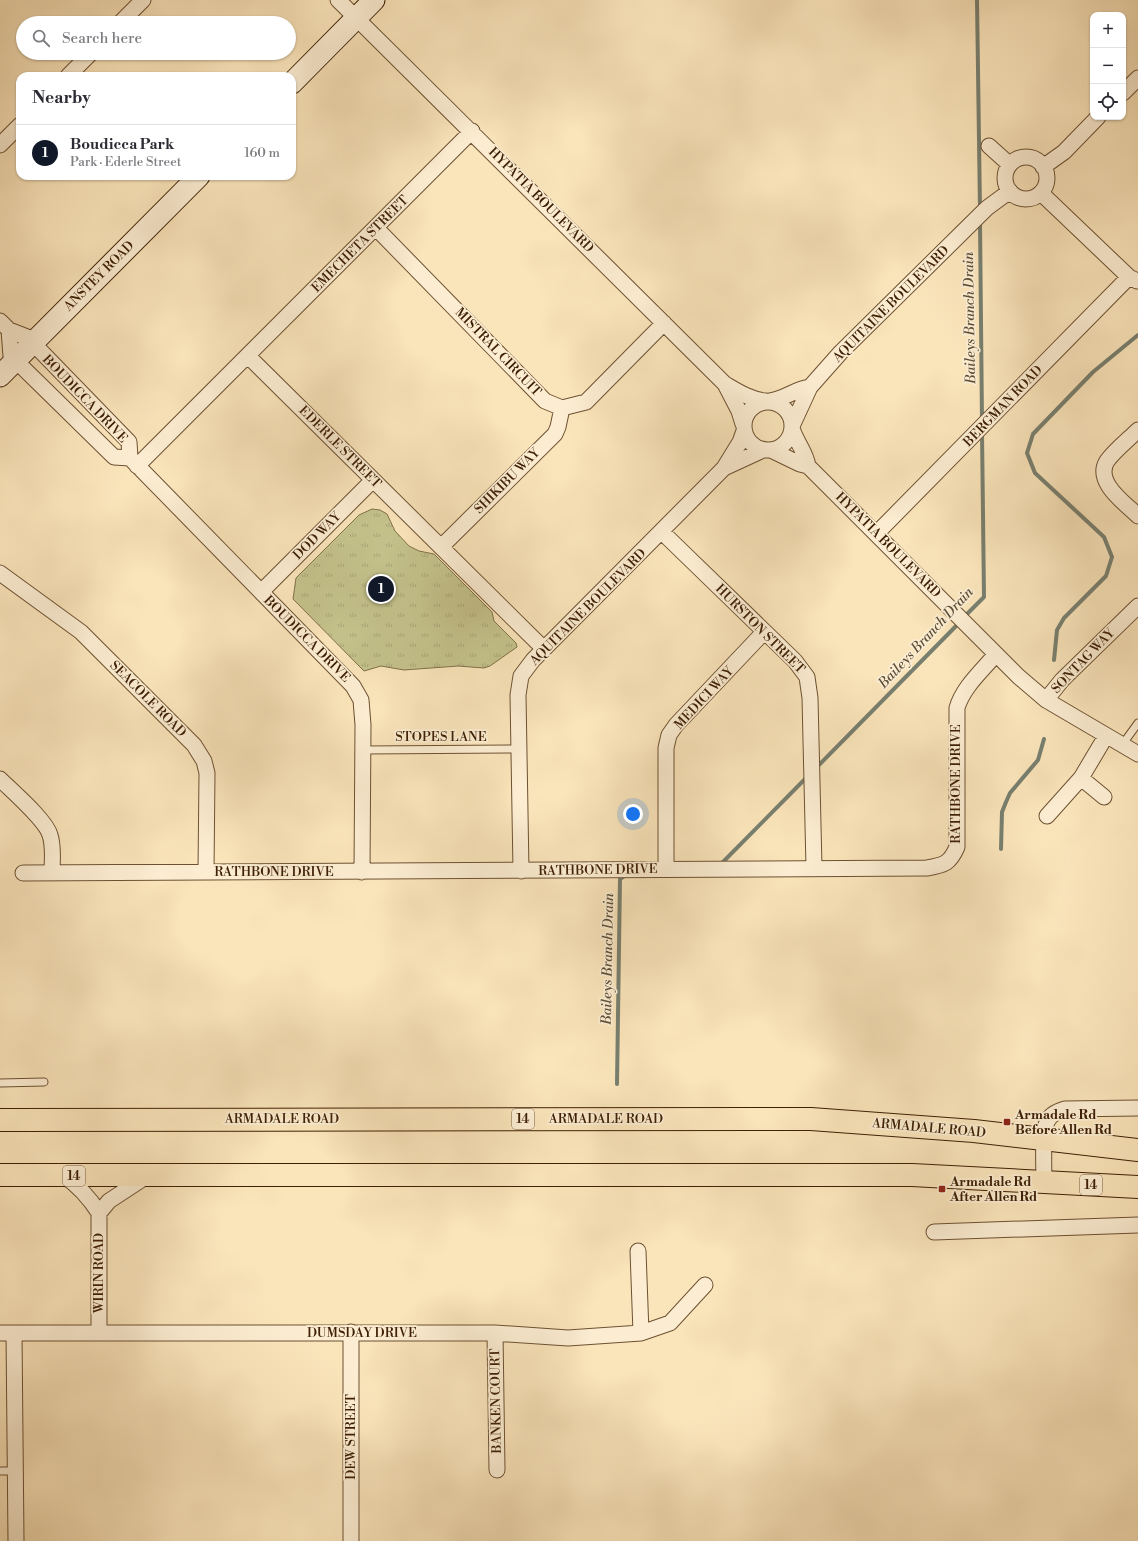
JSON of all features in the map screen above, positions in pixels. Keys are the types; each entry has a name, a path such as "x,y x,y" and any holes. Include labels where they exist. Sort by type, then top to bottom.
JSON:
{"highway":[{"name":"ARMADALE ROAD","path":"0,1120 811,1119 1045,1139 1138,1150"},
{"name":"14","path":"0,1175 912,1175 1138,1187"}],"street":[{"path":"127,16 143,0"},
{"name":"HYPATIA BOULEVARD","path":"338,0 472,131 725,384"},
{"path":"296,78 374,0"},
{"path":"72,72 84,60"},
{"path":"1126,90 1138,78"},
{"path":"1043,167 1064,152 1095,120"},
{"path":"0,145 16,129"},
{"name":"EMECHETA STREET","path":"248,356 472,131"},
{"path":"989,146 1009,164"},
{"path":"1026,157 1035,160 1043,167 1047,180 1041,193 1026,198 1018,196 1010,191 1006,178 1009,164 1017,159 1026,157"},
{"name":"ANSTEY ROAD","path":"0,376 195,180"},
{"name":"AQUITAINE BOULEVARD","path":"792,427 810,386 841,352 987,208 1010,191"},
{"path":"1041,193 1133,279"},
{"name":"MISTRAL CIRCUIT","path":"376,228 545,400 562,408"},
{"name":"BERGMAN ROAD","path":"876,534 1133,279"},
{"path":"562,408 586,402 664,323"},
{"path":"4,326 12,356 16,360"},
{"name":"BOUDICCA DRIVE","path":"4,326 26,337 129,442 133,462"},
{"path":"133,462 248,356"},
{"name":"EDERLE STREET","path":"248,356 543,648"},
{"name":"BOUDICCA DRIVE","path":"16,360 114,457 133,462 353,686 361,700 364,750 362,872"},
{"path":"724,468 767,450 779,448 790,436 792,427 792,420 786,409 781,405 768,401 760,401 725,384"},
{"path":"725,384 739,411 750,443 767,450"},
{"name":"AQUITAINE BOULEVARD","path":"768,401 778,400 799,388 810,386"},
{"path":"724,468 740,442 748,411 759,403 768,401"},
{"name":"SHIKIBU WAY","path":"441,547 555,434 562,408"},
{"name":"HYPATIA BOULEVARD","path":"792,427 797,441 807,458 808,466"},
{"path":"1138,430 1107,462 1105,476 1110,488 1138,516"},
{"name":"HYPATIA BOULEVARD","path":"767,450 808,466 996,654 1046,700 1138,754"},
{"name":"AQUITAINE BOULEVARD","path":"521,871 518,695 521,676 543,648 662,532 724,468"},
{"name":"DOD WAY","path":"261,592 374,480"},
{"name":"HURSTON STREET","path":"662,532 795,661 807,678 810,698 814,867"},
{"name":"SEACOLE ROAD","path":"0,573 81,632 194,745 204,761 207,773 206,872"},
{"name":"SONTAG WAY","path":"1046,700 1062,680 1138,606"},
{"name":"MEDICI WAY","path":"666,869 666,755 670,735 676,725 764,632"},
{"name":"RATHBONE DRIVE","path":"23,873 521,871 814,867 927,868 941,866 952,859 958,847 957,708 960,698 967,688 996,654"},
{"path":"1047,816 1081,778 1106,736"},
{"path":"1081,778 1104,797"},
{"path":"0,779 44,823 50,833 52,846 52,873"},
{"path":"1044,1183 1047,1121 1055,1112 1065,1109 1138,1108"},
{"path":"62,1175 78,1185 89,1197 99,1213 109,1202 148,1176"},
{"name":"WIRIN ROAD","path":"99,1213 99,1333"},
{"path":"934,1232 1138,1225"},
{"path":"638,1251 641,1333"},
{"name":"DUMSDAY DRIVE","path":"7,1333 495,1333 568,1338 641,1333 670,1322 705,1285"},
{"name":"DEW STREET","path":"351,1332 351,1541"},
{"path":"7,1333 15,1471 16,1541"},
{"name":"BANKEN COURT","path":"495,1333 497,1470"}],"lane":[{"path":"1122,745 1138,723"},
{"name":"STOPES LANE","path":"364,750 519,749"},
{"path":"0,1082 44,1082"},
{"path":"0,1471 15,1471"}],"green space":[{"path":"372,509 380,510 387,514 395,531 409,546 419,551 434,554 492,612 494,621 516,643 517,647 490,666 484,668 458,666 404,670 381,666 364,671 293,599 296,578 359,515"}],"waterway":[{"name":"Baileys Branch Drain","path":"977,0 980,209"},
{"name":"Baileys Branch Drain","path":"980,222 982,421"},
{"path":"1054,660 1057,630 1064,618 1106,576 1112,557 1104,537 1035,473 1027,453 1033,434 1093,372 1138,335"},
{"name":"Baileys Branch Drain","path":"964,617 984,597 982,432"},
{"name":"Baileys Branch Drain","path":"816,768 960,622"},
{"path":"1001,849 1002,812 1010,793 1038,760 1044,739"},
{"name":"Baileys Branch Drain","path":"720,865 808,776"},
{"name":"Baileys Branch Drain","path":"617,1084 620,879 627,874"}],"place":[{"name":"Boudicca Park","path":"381,589"},
{"name":"Armadale Rd Before Allen Rd","path":"1007,1122"},
{"name":"Armadale Rd After Allen Rd","path":"942,1189"}]}
